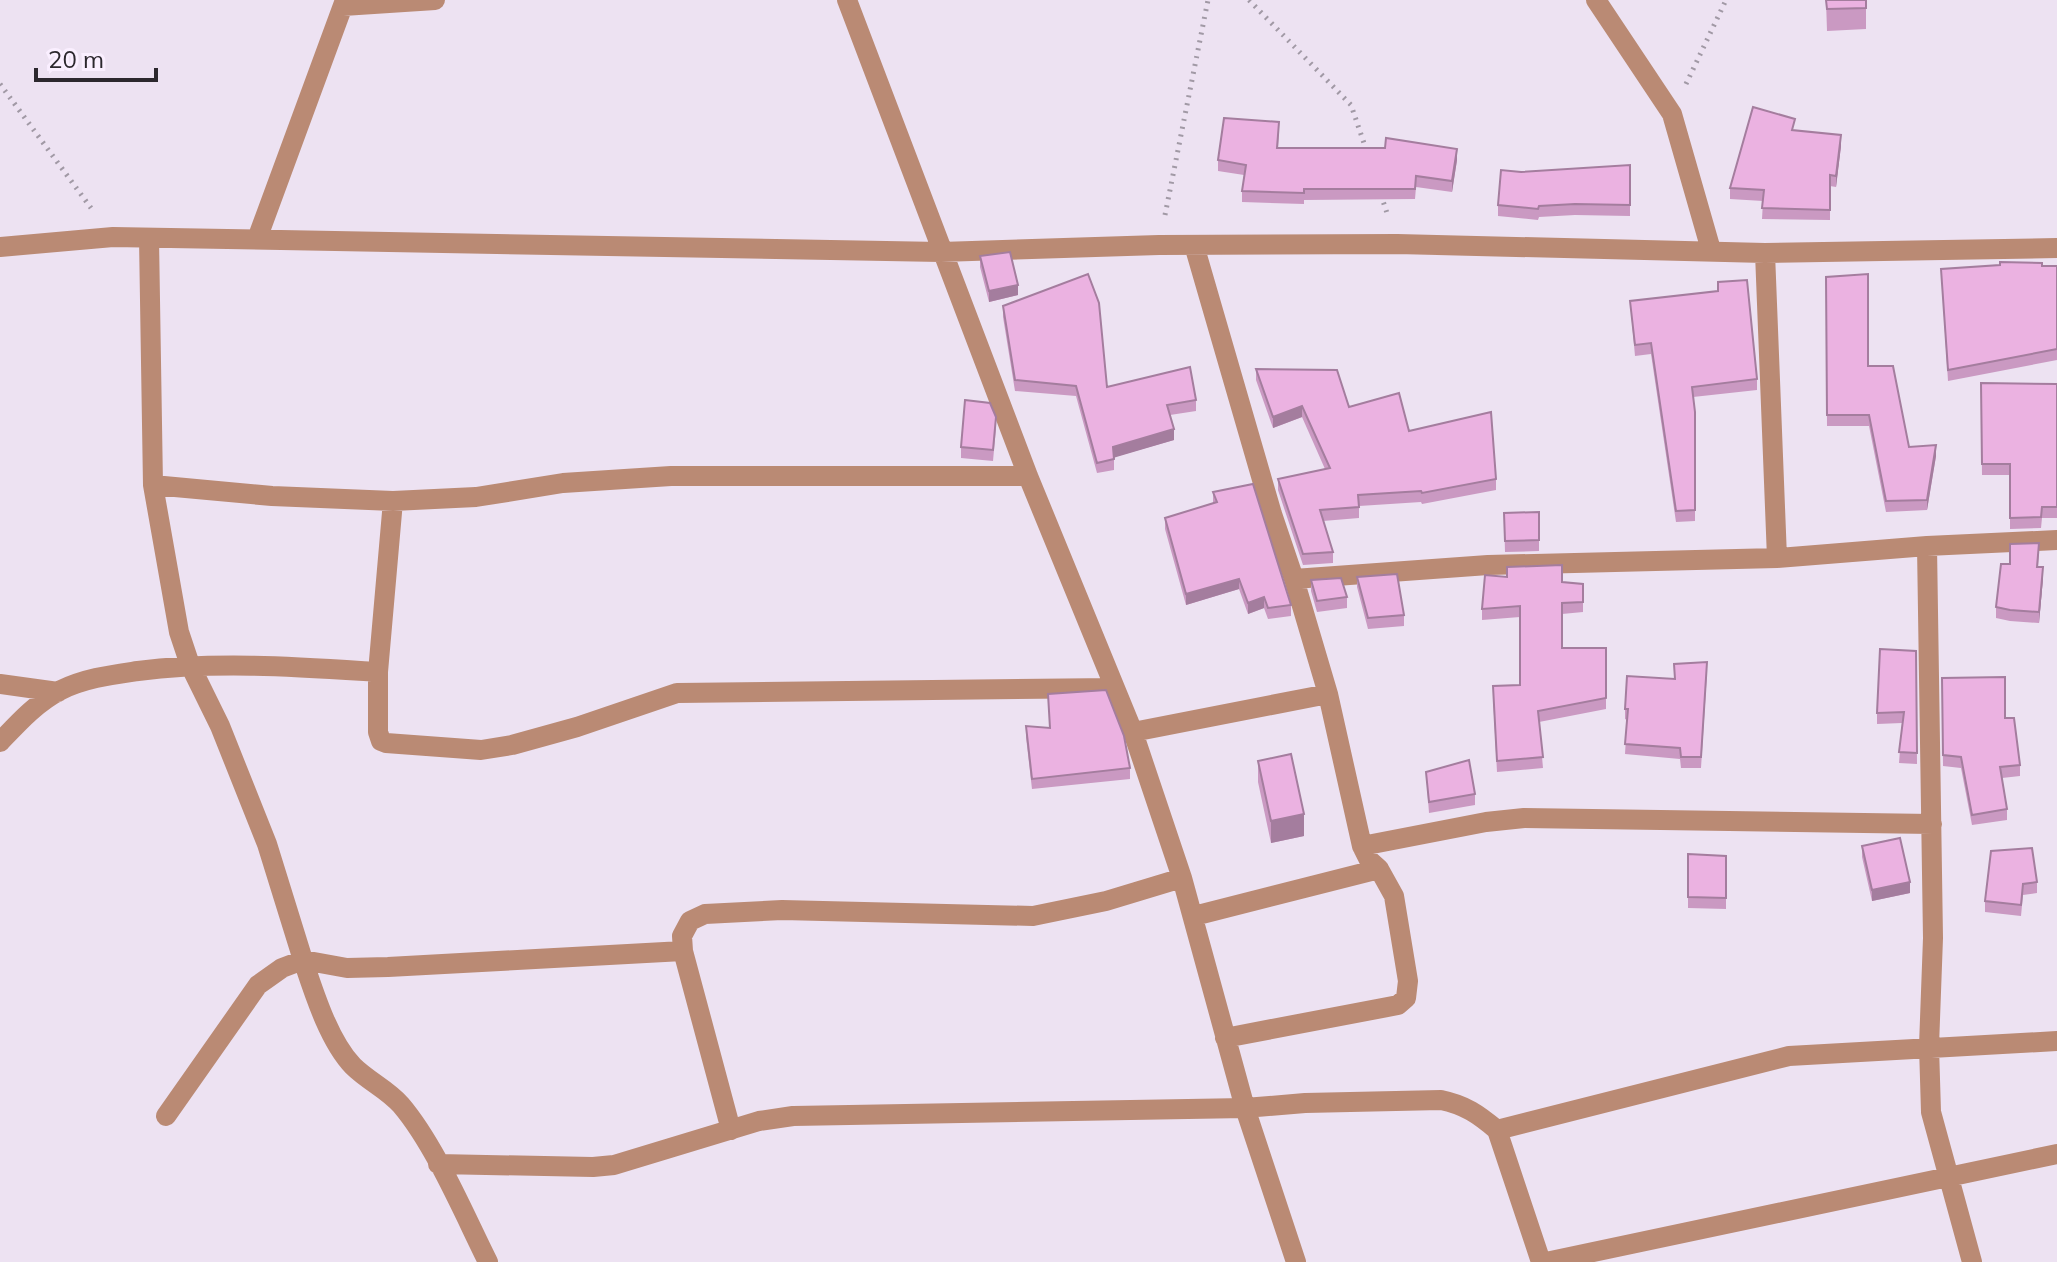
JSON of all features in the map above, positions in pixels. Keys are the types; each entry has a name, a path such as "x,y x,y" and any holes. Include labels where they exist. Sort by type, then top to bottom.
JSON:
{"street":[{"path":"257,239 344,3 435,0"},
{"path":"847,0 1028,476 1133,732 1194,916 1245,1108 1296,1262"},
{"path":"1596,0 1672,114 1711,250"},
{"path":"0,247 113,237 941,252 1159,245 1397,244 1765,253 2057,248"},
{"path":"149,238 153,485 179,632 190,665 220,726 267,844 318,1003 350,1063 401,1105 438,1164 488,1262"},
{"path":"1194,245 1328,694 1362,846 1394,896 1408,981 1406,998 1398,1005 1225,1038"},
{"path":"1765,253 1777,558"},
{"path":"153,485 272,496 393,501 476,497 563,483 671,476 1028,476"},
{"path":"393,501 378,672 378,732 381,741 481,750 512,745 677,693 1114,688"},
{"path":"1294,579 1488,565 1777,558 2057,540"},
{"path":"1927,546 1933,938 1929,1046 1931,1112 1972,1262"},
{"path":"0,742 28,712 58,692 92,677 190,665 287,666 378,672"},
{"path":"0,684 58,692"},
{"path":"1133,732 1328,694"},
{"path":"1362,846 1486,822 1524,818 1932,824"},
{"path":"1194,916 1379,869"},
{"path":"731,1130 683,951 682,936 690,921 705,914 782,910 1033,916 1106,901 1182,878"},
{"path":"166,1116 258,985 282,968 303,960 347,968 683,951"},
{"path":"1497,1130 1789,1056 2057,1041"},
{"path":"438,1164 614,1165 759,1121 793,1116 1245,1108 1305,1103 1441,1100 1476,1112 1497,1130 1543,1262 2057,1154"}],"path":[{"path":"1159,245 1208,0"},
{"path":"1249,0 1351,105 1369,161"},
{"path":"1672,114 1726,0"},
{"path":"0,84 113,237"},
{"path":"1379,188 1397,244"}],"building":[{"path":"1826,0 1866,0 1866,8 1827,9"},
{"path":"1753,107 1795,119 1792,130 1841,135 1836,176 1830,175 1830,210 1762,208 1764,190 1730,188"},
{"path":"1224,118 1279,122 1277,148 1385,148 1386,138 1457,149 1452,181 1416,176 1415,189 1304,189 1304,193 1242,191 1246,165 1218,160"},
{"path":"1630,165 1630,205 1575,204 1539,206 1538,209 1498,205 1501,170 1521,172"},
{"path":"1010,252 1018,285 989,291 980,256"},
{"path":"2000,262 2057,266 2057,349 1948,370 1941,269 2000,265"},
{"path":"1088,274 1099,303 1107,387 1190,367 1196,400 1167,405 1174,429 1113,447 1114,459 1097,463 1076,386 1015,380 1003,306"},
{"path":"1868,274 1868,366 1893,366 1909,447 1936,445 1927,500 1886,501 1869,415 1827,415 1826,277"},
{"path":"1747,280 1757,379 1692,387 1695,510 1676,511 1651,343 1635,345 1630,301 1718,291 1718,282"},
{"path":"1256,369 1337,370 1349,407 1399,393 1409,431 1491,412 1496,479 1422,493 1358,495 1359,507 1320,510 1333,552 1303,554 1278,479 1330,468 1302,406 1273,417"},
{"path":"1981,383 2057,384 2057,507 2042,507 2041,517 2010,518 2010,464 1982,464"},
{"path":"965,400 990,403 996,417 993,450 961,447"},
{"path":"1253,484 1291,605 1268,608 1264,597 1248,603 1239,579 1186,594 1165,518 1217,502 1213,492"},
{"path":"1539,512 1539,540 1505,541 1504,513"},
{"path":"2039,543 2037,567 2043,567 2039,612 1996,607 2001,564 2010,564 2010,544"},
{"path":"1562,565 1562,582 1583,584 1583,602 1562,603 1562,648 1606,648 1606,698 1538,711 1543,757 1497,761 1493,686 1520,685 1520,606 1482,609 1485,575 1507,577 1507,567"},
{"path":"1397,574 1404,615 1368,618 1357,577"},
{"path":"1341,578 1347,597 1317,601 1311,580"},
{"path":"1880,649 1916,651 1917,753 1899,752 1904,712 1877,713"},
{"path":"1707,662 1701,757 1681,757 1680,748 1625,744 1627,676 1675,679 1674,664"},
{"path":"2005,677 2005,718 2014,718 2020,765 2000,767 2007,809 1972,815 1961,757 1943,755 1942,678"},
{"path":"1106,690 1124,736 1130,768 1032,779 1026,726 1050,728 1048,694"},
{"path":"1291,754 1304,814 1271,821 1258,761"},
{"path":"1469,760 1475,794 1429,802 1426,772"},
{"path":"1900,838 1910,882 1872,890 1862,846"},
{"path":"2032,848 2037,882 2023,884 2021,905 1985,901 1991,851"},
{"path":"1688,854 1726,856 1726,898 1688,897"}]}
